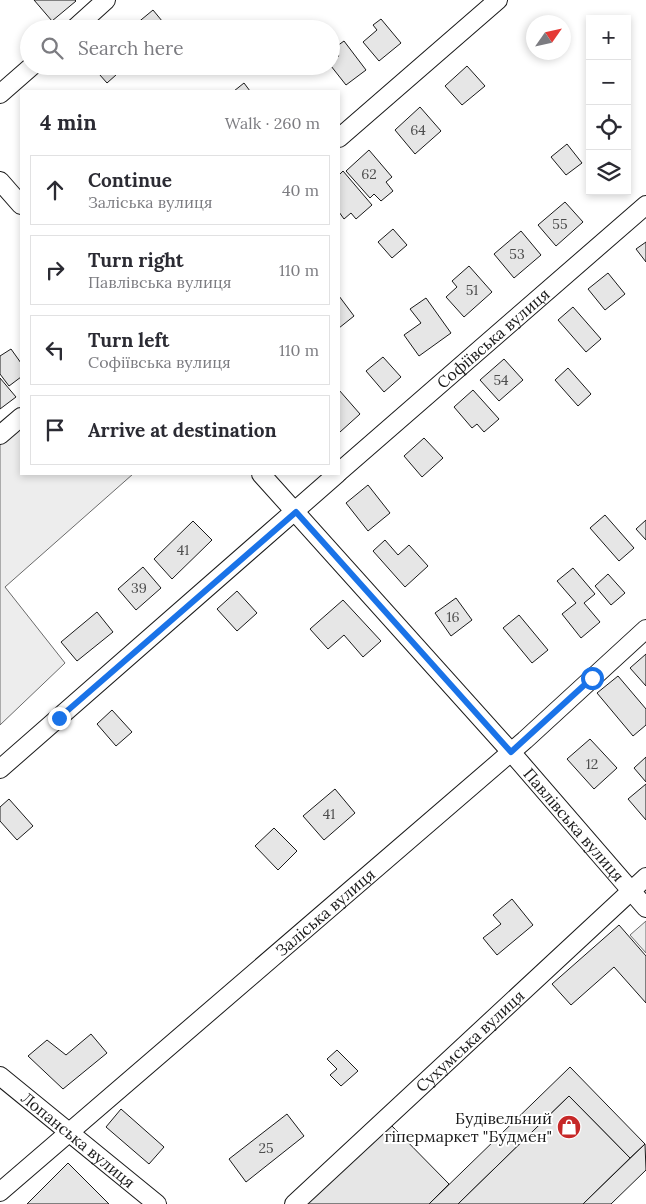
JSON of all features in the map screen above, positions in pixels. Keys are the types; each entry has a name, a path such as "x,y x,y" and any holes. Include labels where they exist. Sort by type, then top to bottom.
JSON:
{"street":[{"path":"84,20 106,0"},
{"path":"340,137 498,0"},
{"path":"0,94 22,75"},
{"path":"0,181 20,204"},
{"name":"Софіївська вулиця","path":"340,471 646,205"},
{"path":"0,436 20,417"},
{"name":"Павлівська вулиця","path":"262,475 511,752 646,908"},
{"name":"Софіївська вулиця","path":"0,769 296,512 336,475"},
{"name":"Заліська вулиця","path":"0,1192 511,752 646,629"},
{"name":"Сухумська вулиця","path":"294,1204 646,877"},
{"name":"Лопанська вулиця","path":"0,1076 157,1204"}],"shaded area":[{"path":"20,418 20,475 132,475 5,587 65,663 0,725 0,435"},
{"path":"646,921 646,953 630,935"}],"building":[{"path":"34,0 76,1 53,20"},
{"path":"153,10 161,20 141,20"},
{"path":"381,19 401,43 379,61 363,42 377,30 373,25"},
{"path":"344,41 366,70 346,85 338,75 340,75 340,44"},
{"path":"467,66 485,86 462,105 445,86"},
{"path":"100,75 116,75 107,83"},
{"path":"244,83 249,90 235,90"},
{"path":"420,107 441,131 415,154 395,130"},
{"path":"567,144 582,163 566,175 551,157"},
{"path":"369,150 392,177 386,182 393,191 381,201 374,194 370,198 346,171"},
{"path":"343,171 372,205 356,219 351,213 344,219 340,213 340,174"},
{"path":"565,202 583,222 556,246 538,225"},
{"path":"393,229 407,245 392,258 378,242"},
{"path":"521,231 541,255 514,278 494,254"},
{"path":"646,242 646,262 636,249"},
{"path":"469,266 492,292 464,317 446,297 457,287 452,281"},
{"path":"608,273 625,294 605,310 588,289"},
{"path":"340,297 354,316 340,327"},
{"path":"426,298 451,333 419,356 404,335 421,323 410,309"},
{"path":"573,307 601,339 586,352 558,320"},
{"path":"11,349 20,362 20,378 9,386 0,374 0,356"},
{"path":"383,357 401,377 384,392 366,371"},
{"path":"504,359 523,380 499,401 480,380"},
{"path":"568,368 591,394 578,406 555,380"},
{"path":"0,378 16,397 0,409"},
{"path":"473,390 499,419 484,432 477,424 472,428 454,407"},
{"path":"340,391 360,414 340,432"},
{"path":"424,438 443,458 422,477 404,456"},
{"path":"368,485 390,513 368,531 346,503"},
{"path":"605,515 634,548 619,561 590,528"},
{"path":"646,520 646,540 636,529"},
{"path":"193,521 212,540 172,579 154,559"},
{"path":"385,540 398,555 409,545 428,566 405,587 373,551"},
{"path":"143,567 161,588 136,610 118,589"},
{"path":"573,568 595,594 584,603 600,622 581,638 562,614 576,603 557,581"},
{"path":"608,574 625,593 611,605 595,586"},
{"path":"237,591 257,613 237,631 217,609"},
{"path":"456,598 472,620 451,636 435,613"},
{"path":"343,600 381,641 363,657 344,635 328,649 310,629"},
{"path":"97,612 113,632 77,661 61,642"},
{"path":"519,615 548,650 532,663 503,628"},
{"path":"646,654 646,686 630,668"},
{"path":"618,676 646,709 646,725 633,736 597,693"},
{"path":"112,710 132,732 116,746 97,724"},
{"path":"590,739 617,768 594,789 567,759"},
{"path":"646,757 646,782 634,768"},
{"path":"646,784 646,820 628,799"},
{"path":"335,789 355,813 324,840 303,816"},
{"path":"9,799 33,826 17,840 0,821 0,807"},
{"path":"274,828 297,851 278,870 255,846"},
{"path":"512,899 533,925 497,955 483,938 501,924 493,915"},
{"path":"619,925 646,956 646,1003 614,967 571,1005 552,984"},
{"path":"91,1034 107,1053 63,1089 28,1056 47,1040 66,1055"},
{"path":"337,1050 358,1071 341,1086 330,1075 337,1069 327,1059"},
{"path":"570,1067 645,1144 630,1158 569,1096 458,1204 429,1204"},
{"name":"Будівельний гіпермаркет \"Будмен\"","path":"569,1096 630,1158 583,1204 458,1204"},
{"path":"121,1109 164,1147 149,1164 106,1127"},
{"path":"287,1114 304,1136 246,1182 229,1159"},
{"path":"390,1124 449,1184 429,1204 307,1204"},
{"path":"645,1144 646,1170 611,1204 583,1204"},
{"path":"68,1163 109,1204 27,1204"}],"place":[{"name":"Будівельний гіпермаркет \"Будмен\"","path":"569,1127"}],"route":[{"path":"59,718 296,512 511,752 592,678"}]}
